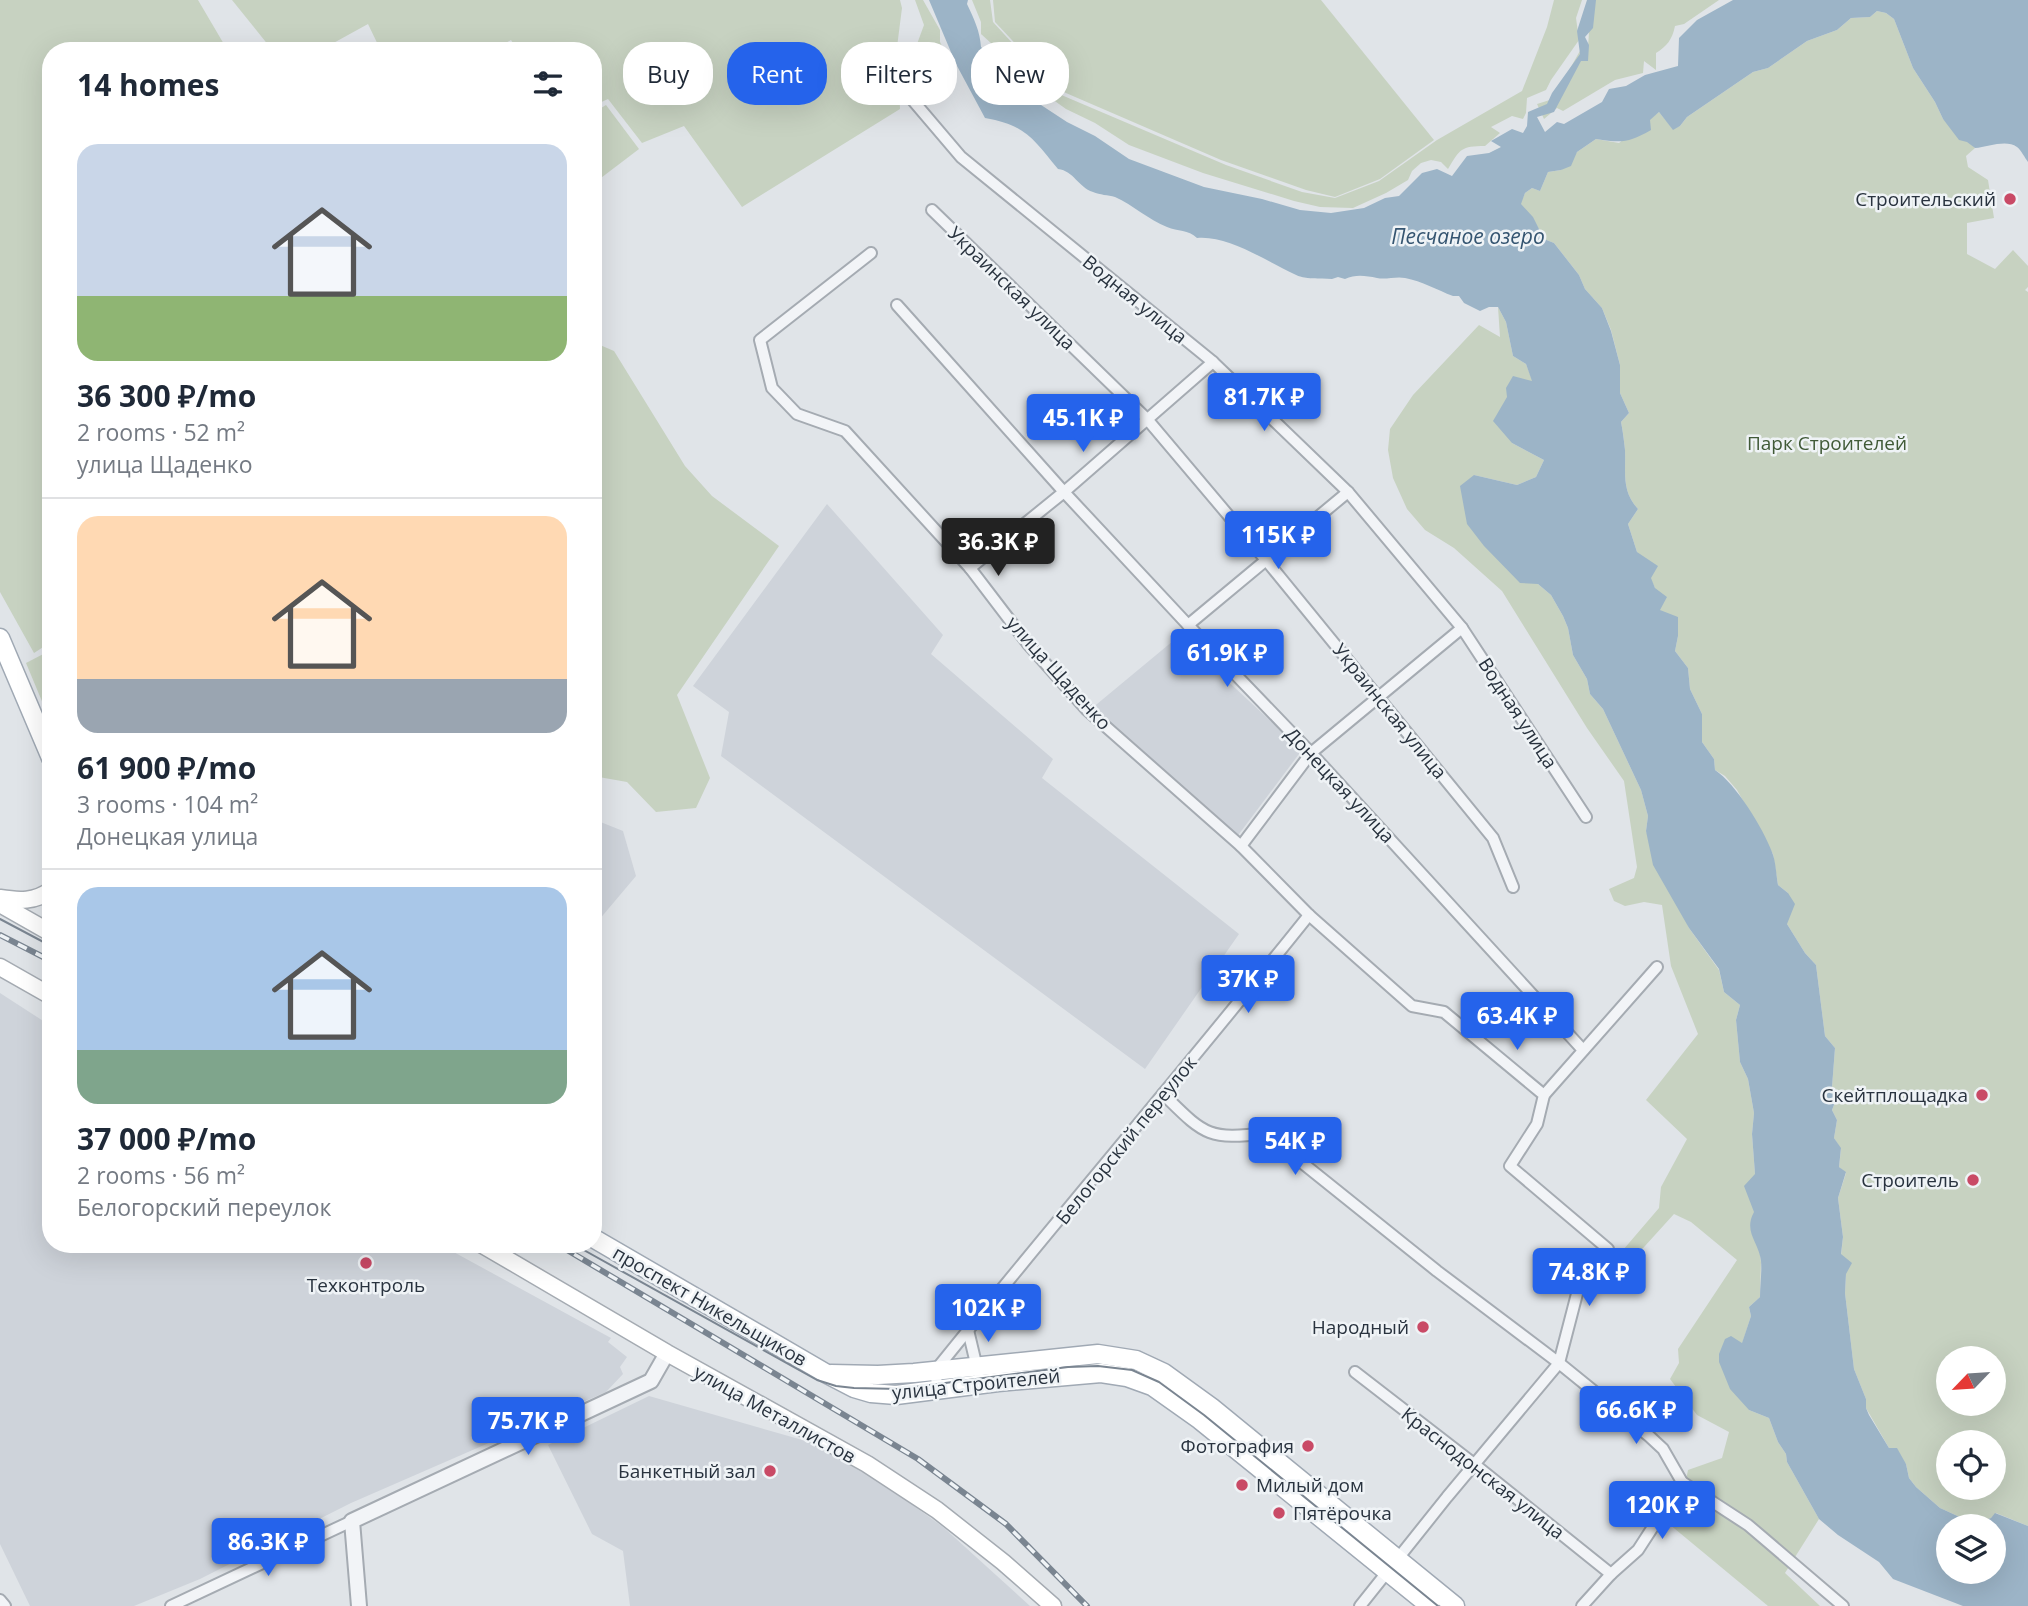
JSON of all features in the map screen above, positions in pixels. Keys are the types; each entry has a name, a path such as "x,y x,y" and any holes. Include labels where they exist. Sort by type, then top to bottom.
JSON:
{"main road":[{"path":"0,638 42,737"},
{"path":"0,898 31,900 42,896"},
{"path":"0,904 42,925"},
{"path":"0,967 42,991"},
{"name":"проспект Никельщиков","path":"602,1243 827,1374"},
{"name":"улица Металлистов","path":"496,1253 667,1353 867,1464 937,1510 1003,1562 1052,1606"},
{"name":"улица Строителей","path":"827,1374 878,1375 935,1371 1101,1373 1127,1377 1152,1386 1205,1413 1393,1565 1455,1606"},
{"name":"улица Строителей","path":"827,1374 854,1388 871,1393 896,1395 938,1390 996,1373"},
{"name":"улица Строителей","path":"1393,1565 1430,1606"}],"street":[{"name":"Водная улица","path":"917,105 961,157 1213,362 1349,492 1462,628 1586,817"},
{"name":"Украинская улица","path":"932,210 1147,419 1493,838 1513,887"},
{"name":"улица Щаденко","path":"871,253 760,340 772,388 797,414 845,431 970,568 1028,644 1087,710 1241,846 1309,915 1412,1006 1444,1012 1544,1096"},
{"name":"Донецкая улица","path":"897,305 1064,492 1311,753 1583,1050"},
{"path":"970,568 1064,492 1213,362"},
{"path":"1188,625 1349,492"},
{"path":"1241,846 1311,753 1462,628"},
{"name":"Белогорский переулок","path":"935,1371 1309,915"},
{"path":"1360,1606 1559,1363 1579,1286 1608,1249 1510,1166 1537,1124 1544,1096 1657,967"},
{"path":"1163,1094 1211,1134 1240,1137 1265,1133 1437,1271 1559,1363 1663,1448 1682,1482 1748,1525 1843,1606"},
{"path":"968,1330 996,1373"},
{"path":"171,1606 651,1381 667,1353"},
{"path":"935,1371 938,1390"},
{"name":"Краснодонская улица","path":"1355,1372 1611,1574"},
{"path":"914,1373 917,1393"},
{"path":"1582,1606 1611,1574 1638,1550 1682,1482"},
{"path":"352,1521 359,1606"},
{"path":"0,1600 5,1606"}],"shaded area":[{"path":"827,504 943,635 931,654 1053,759 1042,778 1239,934 1145,1069 721,756 729,712 693,686"},
{"path":"1179,636 1302,750 1236,838 1091,709"},
{"path":"602,823 623,831 636,876 602,916"},
{"path":"0,993 42,1020 42,1253 455,1253 611,1338 608,1342 627,1357 620,1367 623,1374 606,1392 351,1503 200,1579 134,1606 30,1606 0,1544"},
{"path":"649,1396 813,1443 878,1480 943,1527 1030,1606 630,1606 623,1551 592,1534 548,1445"}],"green space":[{"path":"0,0 198,0 223,42 42,42 42,648 34,653 0,592"},
{"path":"232,0 900,0 902,8 898,42 841,42 841,105 900,105 900,109 742,207 684,126 642,143 608,99 602,102 602,42 377,42 368,24 335,42 266,42"},
{"path":"915,0 923,0 940,30 940,42 918,42 924,25"},
{"path":"972,0 990,0 993,22 1011,42 990,42 981,34 981,22"},
{"path":"993,0 1321,0 1434,140 1380,179 1335,197 1306,190 1221,160 1069,94 1069,42 1014,42 995,22"},
{"path":"1554,0 1582,0 1576,18 1579,40 1546,90 1527,98 1523,119 1512,116 1491,127 1500,133 1485,146 1462,150 1448,169 1441,162 1431,160 1421,163 1412,171 1408,180 1353,208 1320,207 1294,201 1203,173 1129,145 1095,123 1060,105 1069,105 1069,98 1226,165 1302,192 1335,198 1379,181 1437,140 1522,91 1547,27"},
{"path":"1595,0 1719,0 1684,24 1675,26 1668,42 1656,53 1656,70 1644,61 1643,73 1615,80 1563,111 1557,108 1544,119 1537,104 1553,99 1581,49 1588,48"},
{"name":"Парк Строителей","path":"1877,11 1894,19 1913,68 1943,119 1975,148 1966,156 1968,167 1988,180 1994,218 1967,223 1967,254 1995,269 2013,250 2028,266 2028,287 2025,290 2028,292 2028,1526 2006,1517 2006,1514 1953,1514 1940,1508 1909,1478 1906,1464 1889,1448 1866,1408 1866,1399 1854,1369 1845,1293 1846,1274 1841,1255 1843,1237 1838,1198 1846,1173 1839,1167 1841,1149 1834,1138 1837,1120 1832,1110 1839,1093 1832,1087 1835,1048 1825,1036 1816,965 1787,924 1788,893 1778,885 1773,854 1737,790 1725,776 1715,770 1714,759 1702,742 1702,714 1690,689 1688,668 1675,651 1678,636 1660,610 1655,588 1637,552 1628,524 1638,509 1627,488 1621,422 1629,413 1620,393 1620,365 1611,330 1602,308 1585,289 1579,275 1554,243 1544,239 1520,204 1525,193 1532,188 1540,191 1548,172 1561,170 1577,152 1596,139 1619,143 1659,112 1673,129 1680,126 1687,117 1753,72 1768,68 1807,41 1837,30 1851,18 1870,17"},
{"path":"606,105 639,149 602,177 602,107"},
{"path":"1498,307 1506,322 1513,356 1526,364 1533,382 1507,397 1512,443 1544,460 1536,477 1517,485 1474,475 1538,584 1551,595 1563,616 1573,655 1587,679 1590,694 1603,709 1641,790 1648,816 1646,831 1689,928 1719,970 1724,992 1740,1005 1736,1020 1740,1062 1748,1079 1754,1113 1754,1212 1761,1262 1760,1297 1749,1307 1751,1316 1742,1344 1749,1410 1769,1418 1778,1442 1786,1454 1787,1462 1819,1519 1785,1573 1820,1606 1768,1606 1669,1524 1678,1513 1675,1500 1684,1490 1688,1470 1722,1458 1729,1432 1697,1415 1670,1379 1679,1363 1678,1349 1737,1260 1691,1222 1674,1214 1625,1268 1623,1250 1659,1208 1661,1187 1687,1139 1646,1100 1698,1034 1671,966 1662,905 1644,902 1625,906 1614,901 1609,889 1634,878 1637,867 1624,781 1587,728 1502,591 1454,548 1425,530 1407,509 1393,478 1388,450 1390,429 1413,395 1479,325 1500,337"},
{"path":"602,346 614,351 685,466 712,496 779,546 677,695 710,778 696,808 656,812 627,782 602,778"},
{"path":"42,655 42,701 26,663"}],"water":[{"name":"Песчаное озеро","path":"929,0 968,0 980,42 971,42 971,92 957,66 957,42 947,42"},
{"name":"Песчаное озеро","path":"1587,0 1596,0 1593,28 1585,37 1589,45 1588,61 1581,61 1554,112 1537,117 1545,132 1557,122 1564,124 1602,102 1609,89 1626,86 1645,75 1678,66 1679,38 1697,20 1733,0 2028,0 2028,162 2013,145 1975,148 1959,140 1943,119 1913,68 1894,19 1877,11 1870,17 1851,18 1837,30 1807,41 1768,68 1753,72 1687,117 1673,130 1659,112 1650,120 1651,130 1630,140 1596,139 1577,152 1571,166 1548,172 1540,191 1532,188 1525,193 1521,204 1533,217 1544,239 1554,243 1579,275 1585,289 1602,308 1611,331 1620,365 1620,393 1629,413 1621,422 1627,488 1638,509 1628,524 1637,552 1658,566 1651,578 1655,588 1667,597 1660,610 1678,617 1675,651 1688,668 1690,689 1702,714 1702,742 1714,759 1715,770 1732,785 1768,842 1778,885 1788,893 1795,904 1787,924 1816,965 1825,1036 1835,1048 1832,1087 1839,1092 1832,1110 1837,1120 1834,1138 1841,1148 1839,1167 1846,1172 1838,1198 1843,1237 1841,1254 1852,1263 1846,1274 1845,1293 1854,1369 1866,1399 1866,1408 1889,1448 1897,1448 1906,1464 1909,1478 1916,1487 1940,1508 1953,1514 1936,1514 1936,1584 2006,1584 2006,1517 2028,1526 2028,1606 1963,1606 1893,1579 1879,1562 1819,1519 1787,1462 1786,1454 1778,1442 1769,1418 1749,1410 1730,1389 1719,1362 1719,1354 1725,1339 1731,1336 1742,1343 1751,1316 1749,1307 1760,1297 1761,1270 1760,1254 1750,1225 1754,1212 1744,1186 1755,1174 1752,1134 1754,1113 1748,1079 1740,1062 1736,1020 1740,1005 1724,992 1719,969 1689,928 1653,865 1646,831 1648,816 1641,790 1603,709 1590,694 1587,679 1573,655 1563,616 1551,595 1538,584 1520,583 1467,524 1460,486 1474,475 1517,485 1536,477 1544,460 1512,443 1493,421 1507,397 1506,388 1513,376 1532,381 1526,364 1513,356 1506,322 1498,307 1480,311 1464,303 1459,296 1405,278 1303,277 1234,245 1209,238 1197,238 1190,233 1171,229 1115,197 1088,190 1068,173 1058,169 1020,129 985,118 978,105 1041,105 1129,159 1204,187 1300,210 1331,213 1364,208 1385,198 1399,196 1422,173 1437,169 1452,176 1467,156 1489,153 1501,147 1491,141 1512,129 1523,133 1527,126 1528,112 1547,104 1580,54 1577,31"}],"tram line":[{"path":"0,919 42,941"},
{"path":"589,1253 817,1380 836,1386 899,1389 1068,1367 1098,1366 1132,1370 1159,1382 1204,1415 1438,1606"}],"railway":[{"path":"0,935 42,956"},
{"path":"572,1253 918,1459 1006,1524 1087,1606"}],"place":[{"name":"Строительский","path":"2010,199"},
{"name":"Скейтплощадка","path":"1982,1095"},
{"name":"Строитель","path":"1973,1180"},
{"name":"Техконтроль","path":"366,1263"},
{"name":"Народный","path":"1423,1327"},
{"name":"Фотография","path":"1308,1446"},
{"name":"Банкетный зал","path":"770,1471"},
{"name":"Милый дом","path":"1242,1485"},
{"name":"Пятёрочка","path":"1279,1513"}]}
